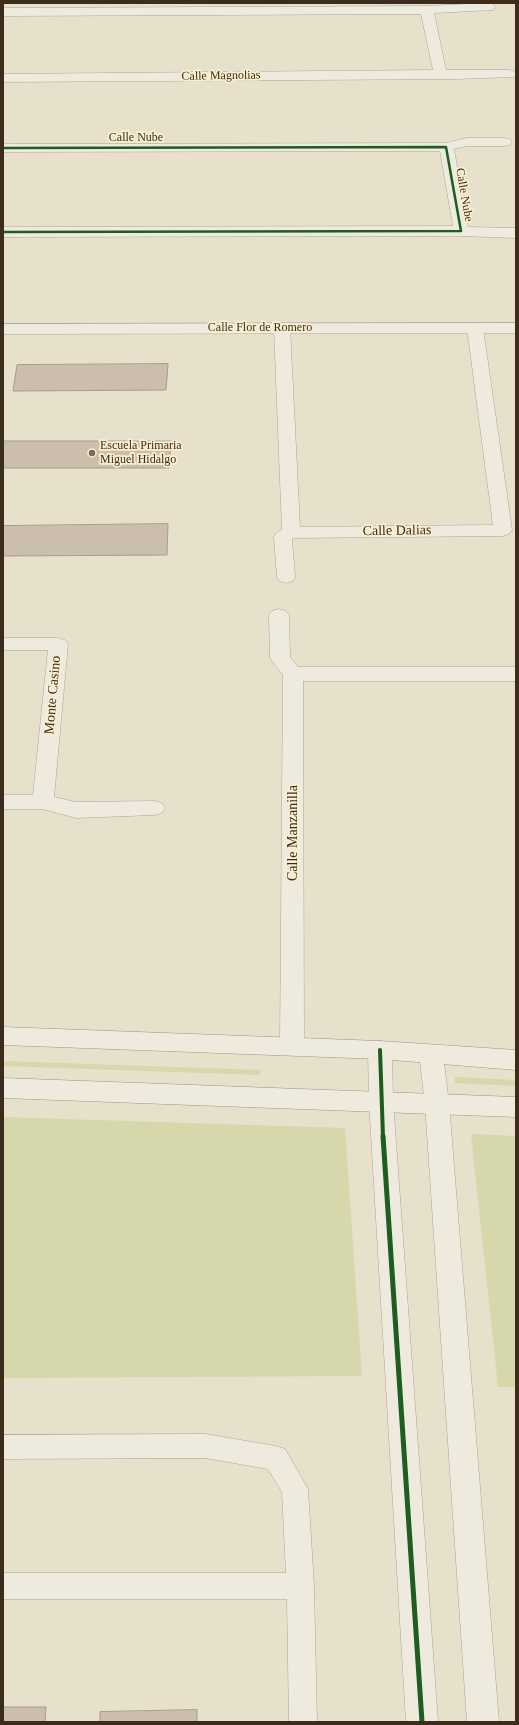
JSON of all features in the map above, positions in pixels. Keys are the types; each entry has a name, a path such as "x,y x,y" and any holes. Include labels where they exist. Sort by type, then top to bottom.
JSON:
{"street":[{"path":"3,12 427,10 489,7"},
{"path":"427,10 440,74"},
{"name":"Calle Magnolias","path":"3,78 509,74"},
{"name":"Calle Nube","path":"3,148 446,147 467,142 505,142"},
{"name":"Calle Nube","path":"446,147 461,231"},
{"name":"Calle Nube","path":"3,232 461,231 516,233"},
{"path":"282,328 291,533 283,537 286,577"},
{"name":"Calle Dalias","path":"291,533 510,533 475,328"},
{"name":"Calle Flor de Romero","path":"3,329 516,328"},
{"path":"279,615 280,658 294,674 516,674"},
{"name":"Monte Casino","path":"3,644 58,644 43,802"},
{"name":"Calle Manzanilla","path":"292,1046 294,674"},
{"path":"3,802 43,802 76,810 154,808"},
{"path":"3,1036 380,1050 516,1060"},
{"path":"380,1050 381,1101 422,1722"},
{"path":"430,1054 437,1104 483,1722"},
{"path":"3,1088 516,1107"}],"lane":[{"path":"3,1446 205,1446 276,1458 295,1489 300,1586 303,1722"},
{"path":"3,1586 300,1586"}],"green space":[{"path":"3,1061 261,1070 260,1075 3,1066"},
{"path":"455,1077 516,1080 516,1086 455,1083"},
{"path":"3,1117 345,1128 362,1376 3,1378"},
{"path":"471,1134 516,1136 516,1387 498,1387"}],"building":[{"path":"168,364 166,390 13,391 17,365"},
{"path":"3,441 171,441 169,468 3,468"},
{"path":"168,524 167,555 3,556 3,526"},
{"path":"3,1707 46,1707 45,1722 3,1722"},
{"path":"197,1710 197,1722 100,1722 100,1712"}],"cycle path":[{"path":"3,148 446,147 461,231 3,232"},
{"path":"380,1050 381,1101 422,1722"}],"place":[{"name":"Escuela Primaria Miguel Hidalgo","path":"92,453"}]}
